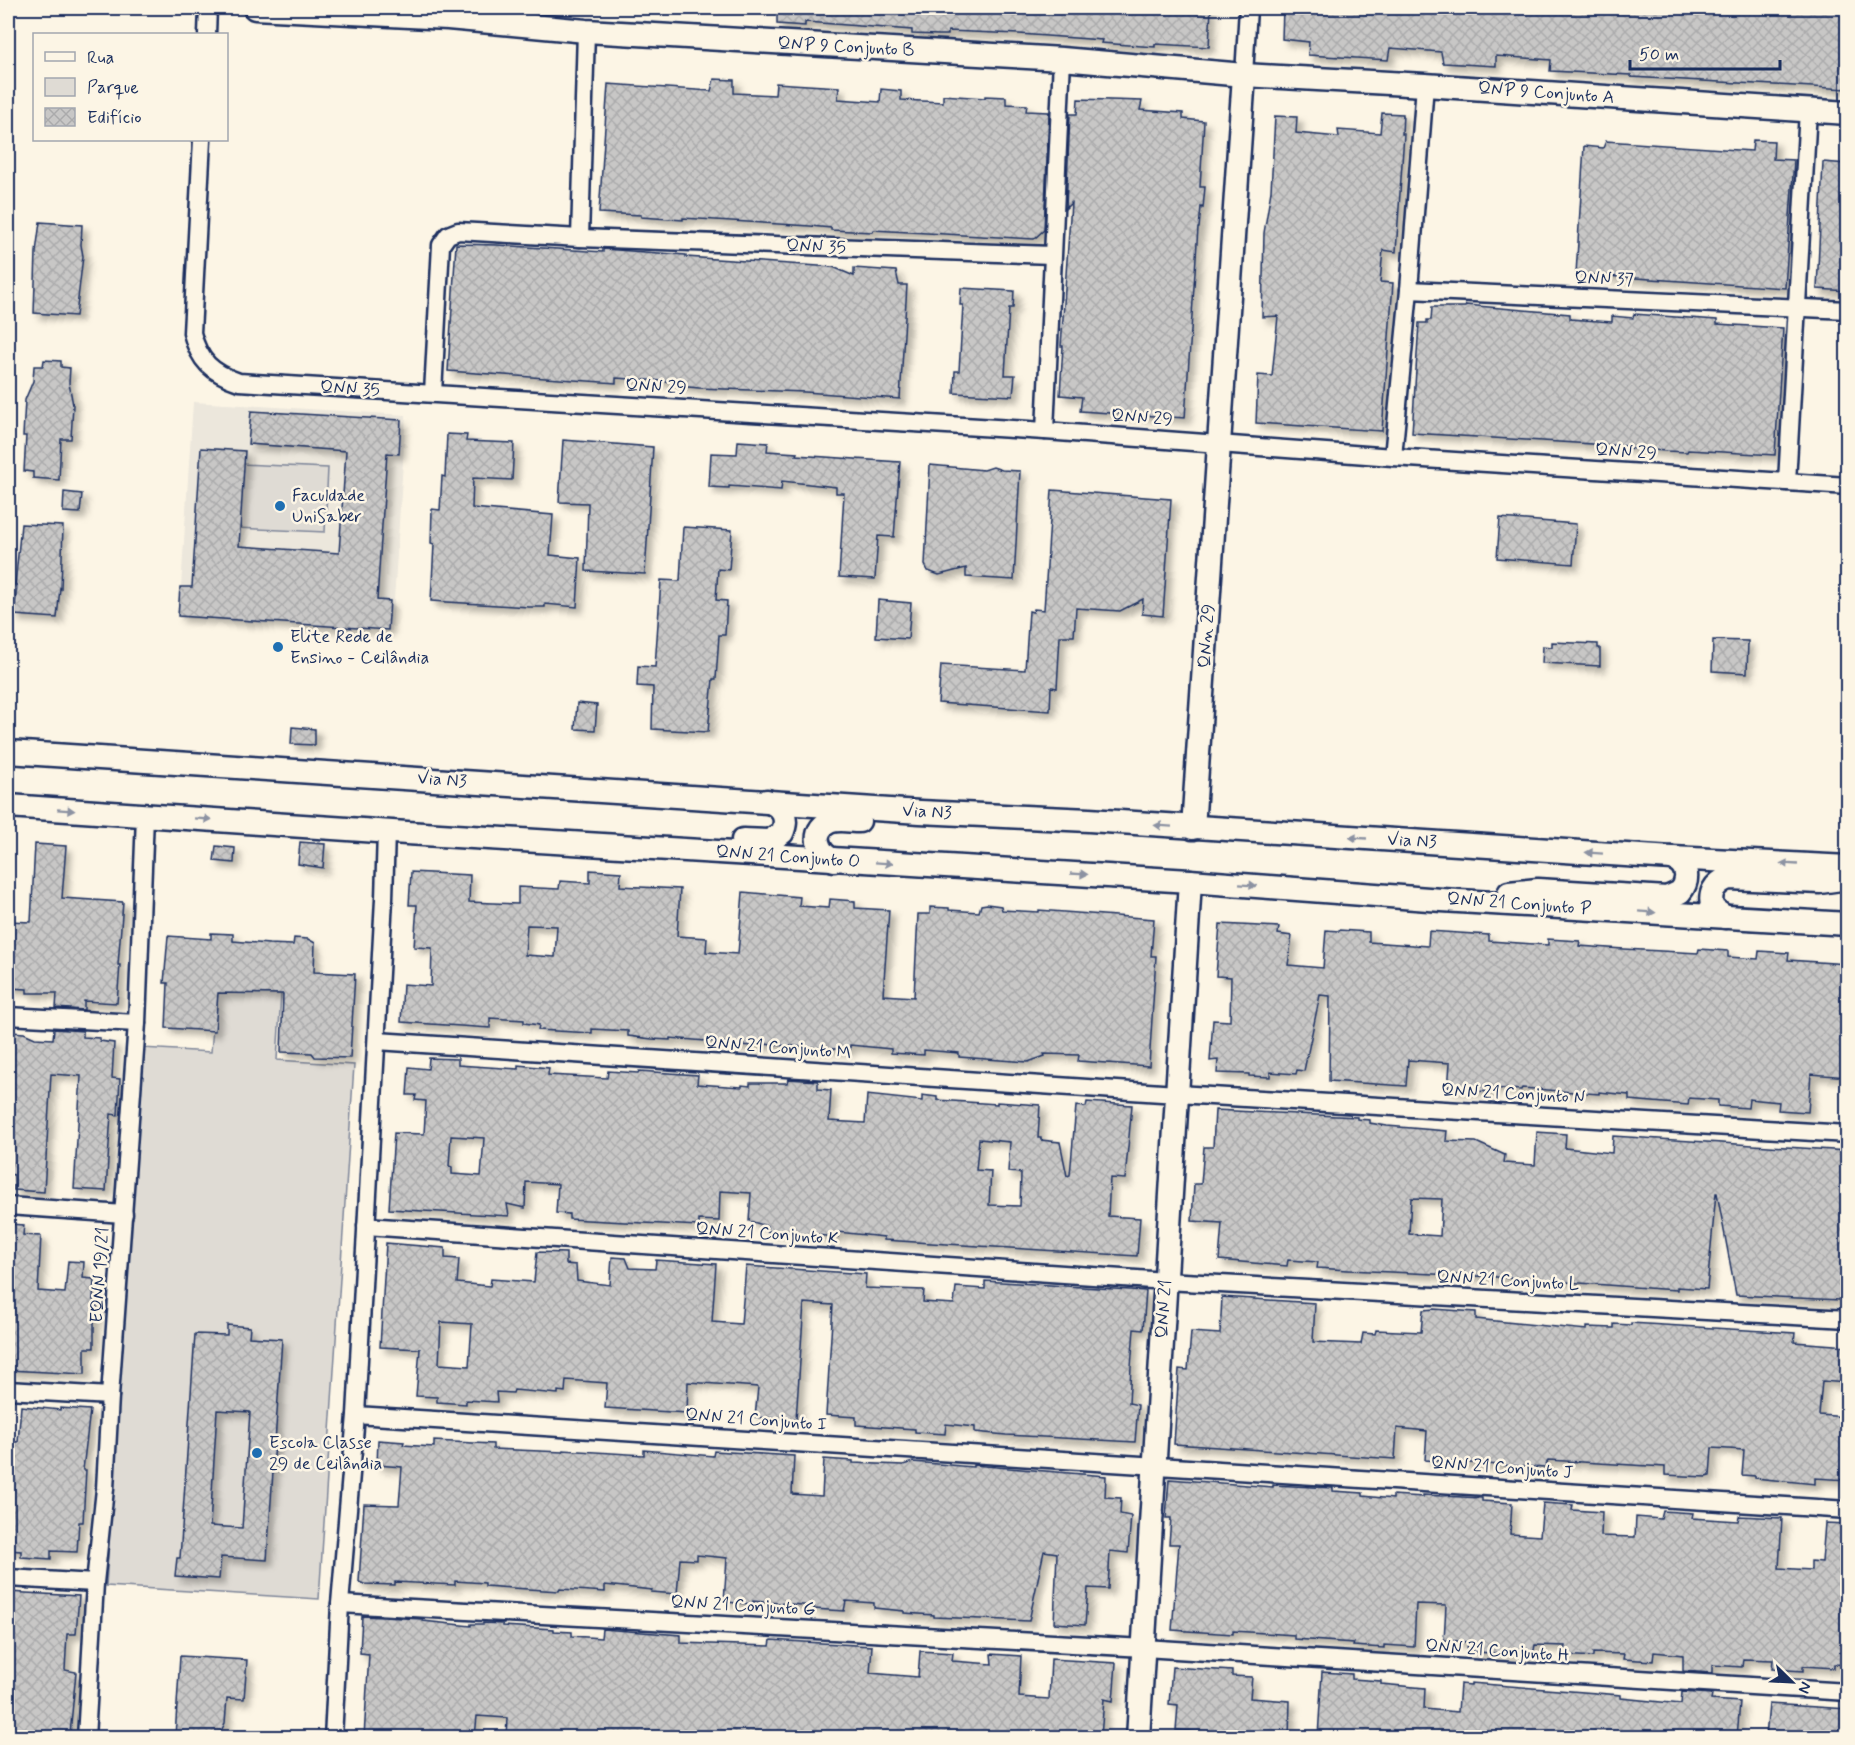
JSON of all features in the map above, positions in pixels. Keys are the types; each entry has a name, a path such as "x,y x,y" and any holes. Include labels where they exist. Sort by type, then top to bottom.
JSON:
{"main road":[{"name":"QNP 9 Conjunto B","path":"255,8 449,13 586,31 1062,59 1244,75"},
{"name":"QNP 9 Conjunto A","path":"1244,75 1425,84 1848,113"},
{"path":"1220,444 1244,75"},
{"name":"QNn 29","path":"1193,828 1220,444"},
{"name":"Via N3","path":"8,752 920,812 1848,867"},
{"path":"8,762 75,756"},
{"path":"8,806 396,832 475,821 769,842 782,833 785,820 780,808 767,801"},
{"path":"834,860 823,854 817,843 820,830 832,821 964,829 1045,818"},
{"name":"QNN 21 Conjunto O","path":"396,832 1190,880"},
{"path":"1442,900 1538,890 1667,898 1680,892 1687,879 1683,866 1678,860 1672,858"},
{"path":"1725,917 1713,909 1711,895 1717,883 1729,878 1820,882 1848,878"},
{"name":"QNN 21 Conjunto P","path":"1190,880 1442,900 1848,924"},
{"name":"QNN 21","path":"1138,1737 1190,880"}],"street":[{"path":"207,33 208,8"},
{"path":"1244,75 1248,8"},
{"path":"580,238 586,31"},
{"path":"1045,431 1062,59"},
{"path":"1393,457 1425,84"},
{"path":"1787,482 1808,110"},
{"name":"QNN 35","path":"202,141 192,333 195,346 203,360 221,376 238,382 433,393 441,251 443,239 453,232 1052,255"},
{"name":"QNN 37","path":"1409,290 1848,310"},
{"name":"QNN 29","path":"433,393 1045,431 1393,457 1848,486"},
{"name":"EQNN 19/21","path":"86,1737 95,1583 105,1489 137,1023 145,816"},
{"path":"333,1737 340,1604 356,1414 377,1041 396,832"},
{"path":"8,1016 137,1023"},
{"name":"QNN 21 Conjunto M","path":"377,1041 1177,1094"},
{"name":"QNN 21 Conjunto N","path":"1177,1094 1848,1134"},
{"path":"8,1206 124,1214"},
{"name":"QNN 21 Conjunto K","path":"366,1226 1166,1281"},
{"name":"QNN 21 Conjunto L","path":"1166,1281 1848,1319"},
{"path":"8,1390 110,1396"},
{"name":"QNN 21 Conjunto I","path":"356,1414 1153,1465"},
{"name":"QNN 21 Conjunto J","path":"1153,1465 1848,1510"},
{"path":"8,1578 95,1583"},
{"name":"QNN 21 Conjunto G","path":"340,1604 1144,1648"},
{"name":"QNN 21 Conjunto H","path":"1144,1648 1848,1692"}],"shaded area":[{"path":"193,402 406,415 392,631 179,618"}],"green space":[{"path":"240,464 328,468 325,532 236,528"},
{"path":"216,990 281,994 277,1060 354,1065 319,1599 106,1586 142,1048 211,1052"}],"building":[{"path":"777,8 1211,8 1209,47 1155,44 1155,47 1101,43 1102,40 1019,34 948,31 948,35 912,34 912,30 820,23 805,22 805,26 777,24"},
{"path":"1283,8 1848,8 1848,89 1550,71 1551,60 1496,56 1496,66 1443,63 1441,52 1390,48 1388,60 1308,55 1309,42 1282,39"},
{"path":"714,79 734,80 734,93 775,95 776,83 839,87 838,99 880,102 881,89 901,91 901,100 943,102 943,95 1006,97 1006,104 1027,105 1026,111 1049,112 1044,230 1034,239 873,230 872,232 831,230 831,228 810,226 683,218 683,220 599,213 608,84 711,91"},
{"path":"1078,99 1142,101 1140,110 1183,113 1183,119 1204,121 1200,187 1205,187 1198,228 1185,418 1080,411 1082,397 1060,395 1063,346 1061,346 1071,203 1066,208 1070,114 1077,114"},
{"path":"1382,113 1403,114 1402,134 1404,134 1396,252 1383,250 1380,282 1393,283 1382,431 1256,423 1258,375 1272,376 1278,316 1262,317 1264,233 1271,191 1275,116 1297,117 1296,133 1339,137 1338,130 1380,133"},
{"path":"1753,140 1774,141 1773,159 1794,160 1785,288 1576,274 1584,146 1603,148 1606,141 1752,151"},
{"path":"1823,162 1848,164 1848,291 1817,289"},
{"path":"40,222 82,225 83,256 76,316 34,313 36,252"},
{"path":"456,244 603,252 603,249 686,255 686,257 833,267 854,276 854,268 896,271 899,285 907,285 900,399 699,388 678,386 678,382 616,378 616,383 448,371"},
{"path":"961,288 1014,291 1013,308 1009,308 1005,375 1015,375 1013,396 954,393 955,371 959,371 963,305 960,305"},
{"path":"1466,305 1570,314 1570,319 1612,322 1612,316 1633,318 1634,314 1717,320 1717,324 1783,328 1775,455 1688,450 1687,452 1666,451 1625,448 1625,446 1412,433 1419,323 1427,323 1427,320 1431,320 1432,307 1465,307"},
{"path":"44,360 61,361 61,367 70,368 69,383 73,405 71,439 61,439 59,480 33,478 33,472 24,471 25,400 33,381 34,366 43,366"},
{"path":"251,411 401,420 399,454 387,453 377,600 390,601 388,630 178,616 180,587 192,587 201,448 245,451 239,546 339,553 346,451 248,444"},
{"path":"447,434 467,435 466,441 514,443 512,480 473,478 472,508 553,515 550,555 580,558 577,607 545,604 545,607 529,607 431,601 434,544 431,543 432,509 440,510 442,476 445,477"},
{"path":"563,440 653,447 645,574 586,571 588,503 559,502"},
{"path":"738,441 768,443 767,451 797,453 796,455 900,462 894,537 878,536 875,579 839,577 844,493 836,493 836,487 782,481 781,490 729,486 729,488 709,487 711,453 737,454"},
{"path":"930,465 984,470 993,467 1020,471 1014,580 966,577 966,568 939,575 928,571 925,565"},
{"path":"1052,490 1171,499 1163,616 1142,614 1143,599 1120,611 1076,608 1074,636 1060,636 1057,688 1051,687 1050,711 938,703 941,665 1025,670 1029,611 1044,610"},
{"path":"64,492 82,494 80,513 63,512"},
{"path":"1500,518 1576,524 1573,564 1497,558"},
{"path":"21,524 63,526 61,589 57,618 14,615"},
{"path":"683,527 732,530 729,570 718,569 716,600 727,601 725,635 719,635 716,679 713,679 708,732 652,729 653,687 637,686 638,666 655,667 661,580 680,581"},
{"path":"878,600 911,603 908,639 876,637"},
{"path":"1713,640 1748,641 1747,673 1712,671"},
{"path":"1552,642 1598,644 1600,666 1542,663 1543,646 1552,647"},
{"path":"577,703 597,705 595,730 575,729"},
{"path":"292,727 315,729 315,745 291,744"},
{"path":"300,842 325,844 323,868 298,864"},
{"path":"35,844 66,846 62,898 123,902 117,1003 84,1001 84,1010 56,1008 57,993 27,993 27,989 8,988 8,921 31,922"},
{"path":"216,846 235,848 234,863 214,861"},
{"path":"590,870 621,872 620,886 680,889 677,936 707,938 706,952 738,954 743,892 800,897 799,906 829,908 830,899 855,901 855,908 889,910 883,995 914,997 918,914 930,914 930,907 979,912 981,905 987,904 1001,906 1002,910 1039,912 1039,910 1154,919 1151,956 1156,956 1149,1066 1078,1061 1079,1055 1044,1054 1045,1056 1028,1062 959,1057 959,1053 924,1050 924,1055 891,1053 891,1049 850,1045 850,1050 761,1044 760,1046 730,1045 730,1043 628,1036 628,1031 592,1029 592,1033 538,1030 539,1025 524,1023 524,1020 490,1018 490,1028 401,1022 403,984 431,986 432,948 414,947 417,905 409,905 411,872 470,875 469,902 518,904 518,887 559,889 560,881 590,883","holes":["527,925 557,926 555,957 525,955"]},
{"path":"1220,924 1279,927 1278,934 1292,936 1288,965 1323,968 1326,930 1369,932 1369,942 1428,946 1429,931 1489,935 1489,941 1548,945 1548,939 1580,941 1579,946 1624,949 1698,953 1699,949 1728,951 1728,957 1758,959 1759,951 1789,953 1788,960 1848,964 1848,1077 1811,1074 1808,1112 1778,1110 1779,1102 1749,1099 1748,1108 1718,1106 1718,1100 1689,1098 1688,1105 1629,1100 1629,1095 1599,1092 1599,1094 1522,1088 1521,1090 1492,1088 1491,1092 1448,1089 1450,1063 1408,1060 1406,1086 1329,1081 1330,996 1320,995 1304,1071 1297,1070 1296,1074 1270,1072 1270,1077 1217,1073 1218,1060 1210,1061 1213,1020 1230,1021 1231,977 1216,976"},
{"path":"211,933 233,934 233,941 269,944 293,945 294,938 308,939 315,943 314,972 355,974 350,1058 315,1057 312,1053 281,1052 283,994 218,993 215,1031 166,1028 168,983 164,983 168,936 211,939"},
{"path":"54,1029 83,1031 83,1037 100,1038 100,1041 114,1043 112,1078 120,1079 118,1115 111,1114 106,1191 74,1189 81,1076 51,1074 44,1192 14,1190 14,1175 8,1174 8,1079 12,1032 24,1033 35,1038 53,1039"},
{"path":"429,1058 458,1059 458,1065 518,1069 518,1065 549,1068 548,1075 607,1078 608,1071 638,1073 639,1071 698,1075 697,1084 742,1087 742,1085 750,1086 750,1083 787,1083 788,1079 818,1081 818,1089 831,1090 829,1121 865,1123 867,1095 922,1101 922,1095 937,1097 937,1100 1040,1105 1038,1138 1060,1142 1067,1176 1070,1175 1076,1106 1086,1107 1087,1102 1132,1105 1125,1179 1110,1178 1108,1216 1140,1218 1137,1256 884,1240 884,1237 838,1232 838,1237 767,1231 767,1226 749,1221 751,1193 720,1191 719,1221 699,1220 699,1226 569,1219 569,1214 556,1213 558,1184 526,1182 525,1208 507,1204 509,1216 389,1209 394,1133 424,1134 426,1101 415,1100 416,1095 407,1095 409,1067 428,1069","holes":["451,1136 484,1138 481,1176 452,1174 452,1167 449,1166","979,1139 1010,1142 1008,1172 1021,1173 1020,1206 989,1205 991,1171 976,1170"]},
{"path":"1215,1110 1357,1117 1357,1119 1370,1120 1370,1123 1387,1126 1447,1131 1446,1141 1476,1142 1505,1155 1504,1163 1535,1165 1537,1132 1566,1134 1565,1148 1612,1153 1613,1136 1848,1151 1848,1269 1843,1269 1840,1300 1736,1295 1717,1193 1707,1289 1677,1287 1677,1290 1497,1277 1317,1268 1318,1262 1288,1260 1287,1266 1219,1260 1222,1223 1192,1221 1194,1184 1201,1184 1204,1147 1213,1147","holes":["1411,1198 1442,1199 1440,1236 1409,1234"]},
{"path":"8,1224 24,1225 23,1235 41,1236 38,1291 65,1293 68,1261 84,1262 83,1278 94,1279 93,1300 97,1300 96,1318 94,1318 94,1348 85,1348 85,1374 8,1370"},
{"path":"386,1243 445,1248 445,1258 459,1259 457,1283 490,1286 491,1279 534,1282 537,1252 566,1253 566,1264 576,1265 577,1281 610,1285 612,1257 626,1258 630,1268 655,1269 656,1260 716,1264 712,1322 741,1324 746,1266 866,1274 865,1288 924,1290 923,1302 954,1304 956,1287 985,1289 985,1281 1146,1291 1143,1330 1134,1329 1131,1367 1129,1403 1138,1405 1135,1442 1006,1435 975,1432 975,1427 946,1424 945,1434 915,1432 915,1429 856,1425 856,1417 826,1415 833,1305 804,1303 796,1420 755,1417 758,1387 688,1382 687,1413 605,1408 607,1383 566,1380 565,1392 558,1391 558,1394 514,1390 513,1393 496,1392 497,1402 466,1400 466,1404 437,1402 437,1397 416,1396 420,1349 380,1347","holes":["441,1322 472,1324 469,1366 439,1364"]},
{"path":"1222,1297 1315,1303 1313,1342 1361,1344 1363,1333 1375,1334 1376,1330 1421,1332 1423,1310 1434,1309 1476,1312 1476,1319 1587,1330 1587,1327 1614,1328 1614,1324 1631,1325 1631,1323 1795,1333 1794,1342 1848,1346 1846,1383 1822,1381 1819,1415 1848,1417 1848,1480 1815,1478 1815,1484 1742,1475 1744,1450 1712,1448 1710,1476 1706,1477 1665,1475 1665,1467 1548,1460 1545,1468 1425,1460 1427,1431 1397,1428 1395,1459 1174,1444 1179,1369 1188,1370 1191,1332 1220,1334"},
{"name":"Escola Classe 29 de Ceilândia","path":"227,1325 250,1327 249,1337 282,1339 267,1560 221,1557 219,1579 175,1576 177,1558 180,1558 195,1334 227,1335","holes":["217,1410 250,1412 242,1528 210,1526"]},
{"path":"21,1406 90,1410 83,1470 86,1470 83,1522 79,1522 77,1552 51,1551 51,1559 21,1557 21,1551 8,1550 8,1441 18,1442"},
{"path":"378,1440 404,1442 403,1445 434,1447 434,1441 493,1444 493,1449 563,1452 563,1450 644,1455 644,1450 713,1456 714,1451 794,1456 792,1494 822,1496 824,1459 853,1461 853,1463 903,1465 913,1462 973,1467 973,1465 1106,1476 1105,1497 1121,1498 1120,1514 1131,1516 1128,1553 1110,1551 1108,1589 1088,1588 1085,1625 1054,1623 1057,1553 1044,1551 1029,1621 934,1617 934,1615 874,1608 874,1603 846,1601 844,1611 753,1601 754,1604 724,1602 727,1558 697,1555 697,1560 680,1559 677,1594 605,1585 605,1592 512,1588 455,1581 455,1585 395,1582 395,1585 364,1584 359,1582 364,1504 399,1505 402,1467 377,1465"},
{"path":"1169,1479 1273,1487 1273,1485 1333,1488 1333,1491 1363,1493 1363,1496 1393,1499 1393,1495 1482,1498 1482,1501 1512,1503 1510,1534 1540,1536 1543,1503 1573,1505 1572,1510 1602,1512 1601,1536 1635,1537 1636,1517 1661,1519 1663,1511 1693,1513 1692,1518 1738,1521 1739,1516 1782,1518 1779,1568 1811,1570 1811,1561 1822,1562 1825,1523 1848,1524 1848,1665 1834,1664 1834,1668 1803,1666 1803,1671 1772,1669 1773,1660 1743,1659 1742,1667 1712,1665 1712,1673 1683,1671 1683,1655 1654,1652 1653,1661 1623,1659 1624,1654 1593,1653 1593,1657 1564,1655 1565,1646 1535,1645 1533,1655 1473,1652 1467,1649 1468,1642 1444,1640 1446,1605 1416,1604 1414,1647 1353,1646 1354,1643 1294,1639 1294,1635 1172,1630 1179,1544 1169,1544 1171,1518 1166,1518"},
{"path":"8,1592 79,1596 76,1634 67,1634 65,1670 76,1672 70,1734 52,1733 51,1737 9,1737"},
{"path":"362,1616 423,1619 423,1621 471,1626 471,1624 483,1623 503,1624 503,1626 554,1629 554,1631 572,1632 572,1636 601,1638 602,1629 681,1635 681,1643 770,1646 771,1640 872,1646 870,1673 918,1677 920,1651 953,1653 952,1661 992,1664 991,1654 1021,1656 1019,1697 1049,1699 1051,1659 1116,1663 1113,1701 1104,1699 1101,1737 685,1737 685,1735 655,1733 655,1737 506,1737 507,1718 477,1716 475,1737 364,1737 369,1654 360,1653"},
{"path":"180,1656 247,1660 244,1699 227,1698 225,1723 218,1737 175,1737"},
{"path":"1172,1667 1232,1671 1232,1676 1252,1677 1250,1698 1290,1701 1289,1737 1204,1737 1204,1732 1176,1730 1178,1705 1169,1704"},
{"path":"1322,1672 1352,1674 1352,1679 1381,1681 1381,1684 1425,1688 1424,1709 1458,1712 1460,1684 1471,1685 1471,1683 1621,1695 1621,1698 1681,1704 1682,1692 1712,1694 1711,1700 1740,1702 1737,1737 1318,1737"},
{"path":"1769,1704 1848,1709 1848,1737 1766,1737"}],"place":[{"name":"Faculdade UniSaber","path":"280,506"},
{"name":"Elite Rede de Ensino - Ceilândia","path":"278,647"},
{"name":"Escola Classe 29 de Ceilândia","path":"257,1453"}]}
